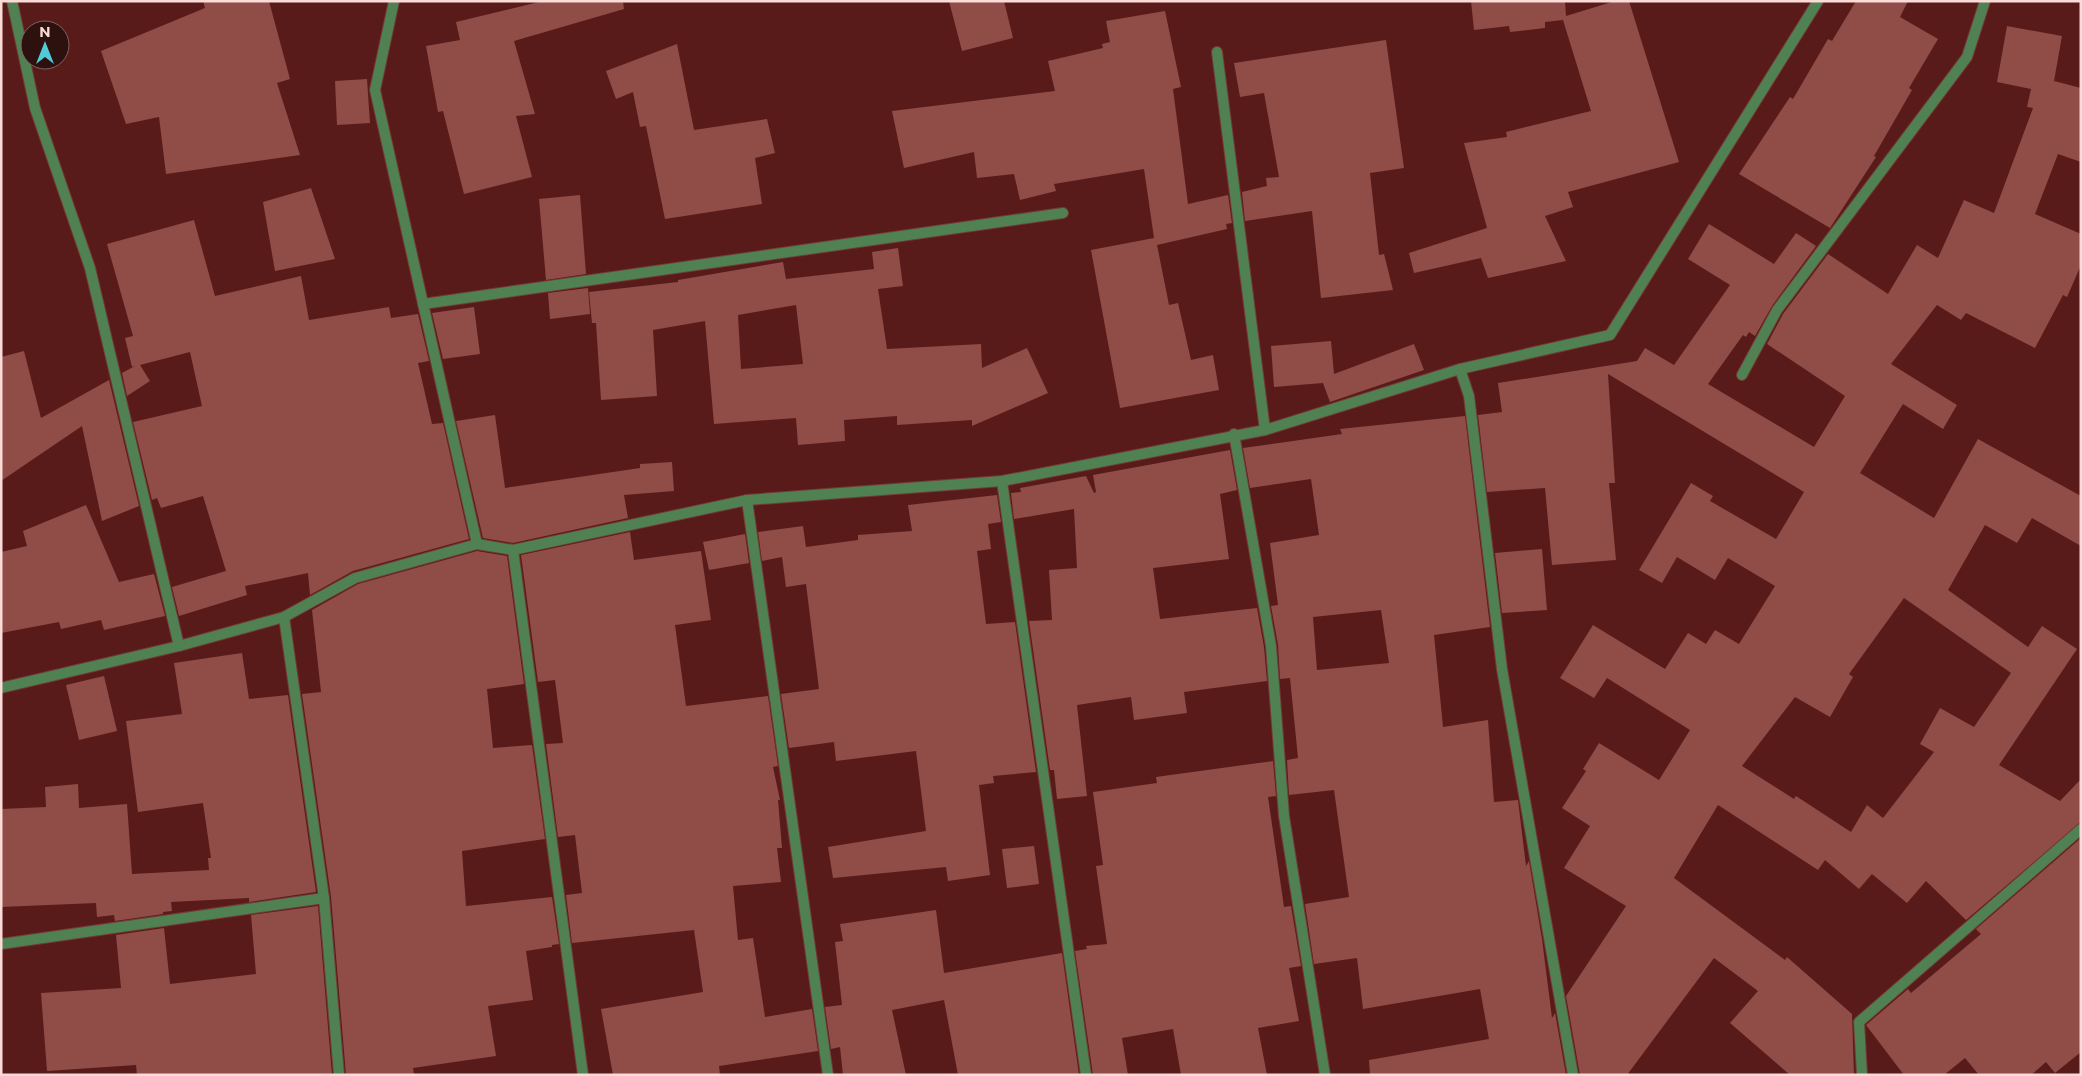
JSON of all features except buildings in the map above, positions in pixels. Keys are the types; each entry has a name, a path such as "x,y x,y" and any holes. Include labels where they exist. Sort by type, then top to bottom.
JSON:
{"street":[{"path":"12,1 35,108 90,268 179,646"},
{"path":"394,1 375,90 477,544"},
{"path":"1,688 179,646 284,616 355,578 477,544 513,550 747,500 1002,481 1234,434 1265,430 1460,369 1610,335 1818,1"},
{"path":"1742,375 1777,310 1967,56 1986,1"},
{"path":"1216,52 1265,430"},
{"path":"423,304 1062,213"},
{"path":"1460,369 1469,396 1502,669 1573,1075"},
{"path":"1234,434 1271,646 1284,816 1325,1075"},
{"path":"1002,481 1086,1075"},
{"path":"747,500 828,1075"},
{"path":"513,550 583,1075"},
{"path":"284,616 324,898 339,1075"},
{"path":"1862,1075 1859,1022 2081,829"},
{"path":"1,944 324,898"}]}
